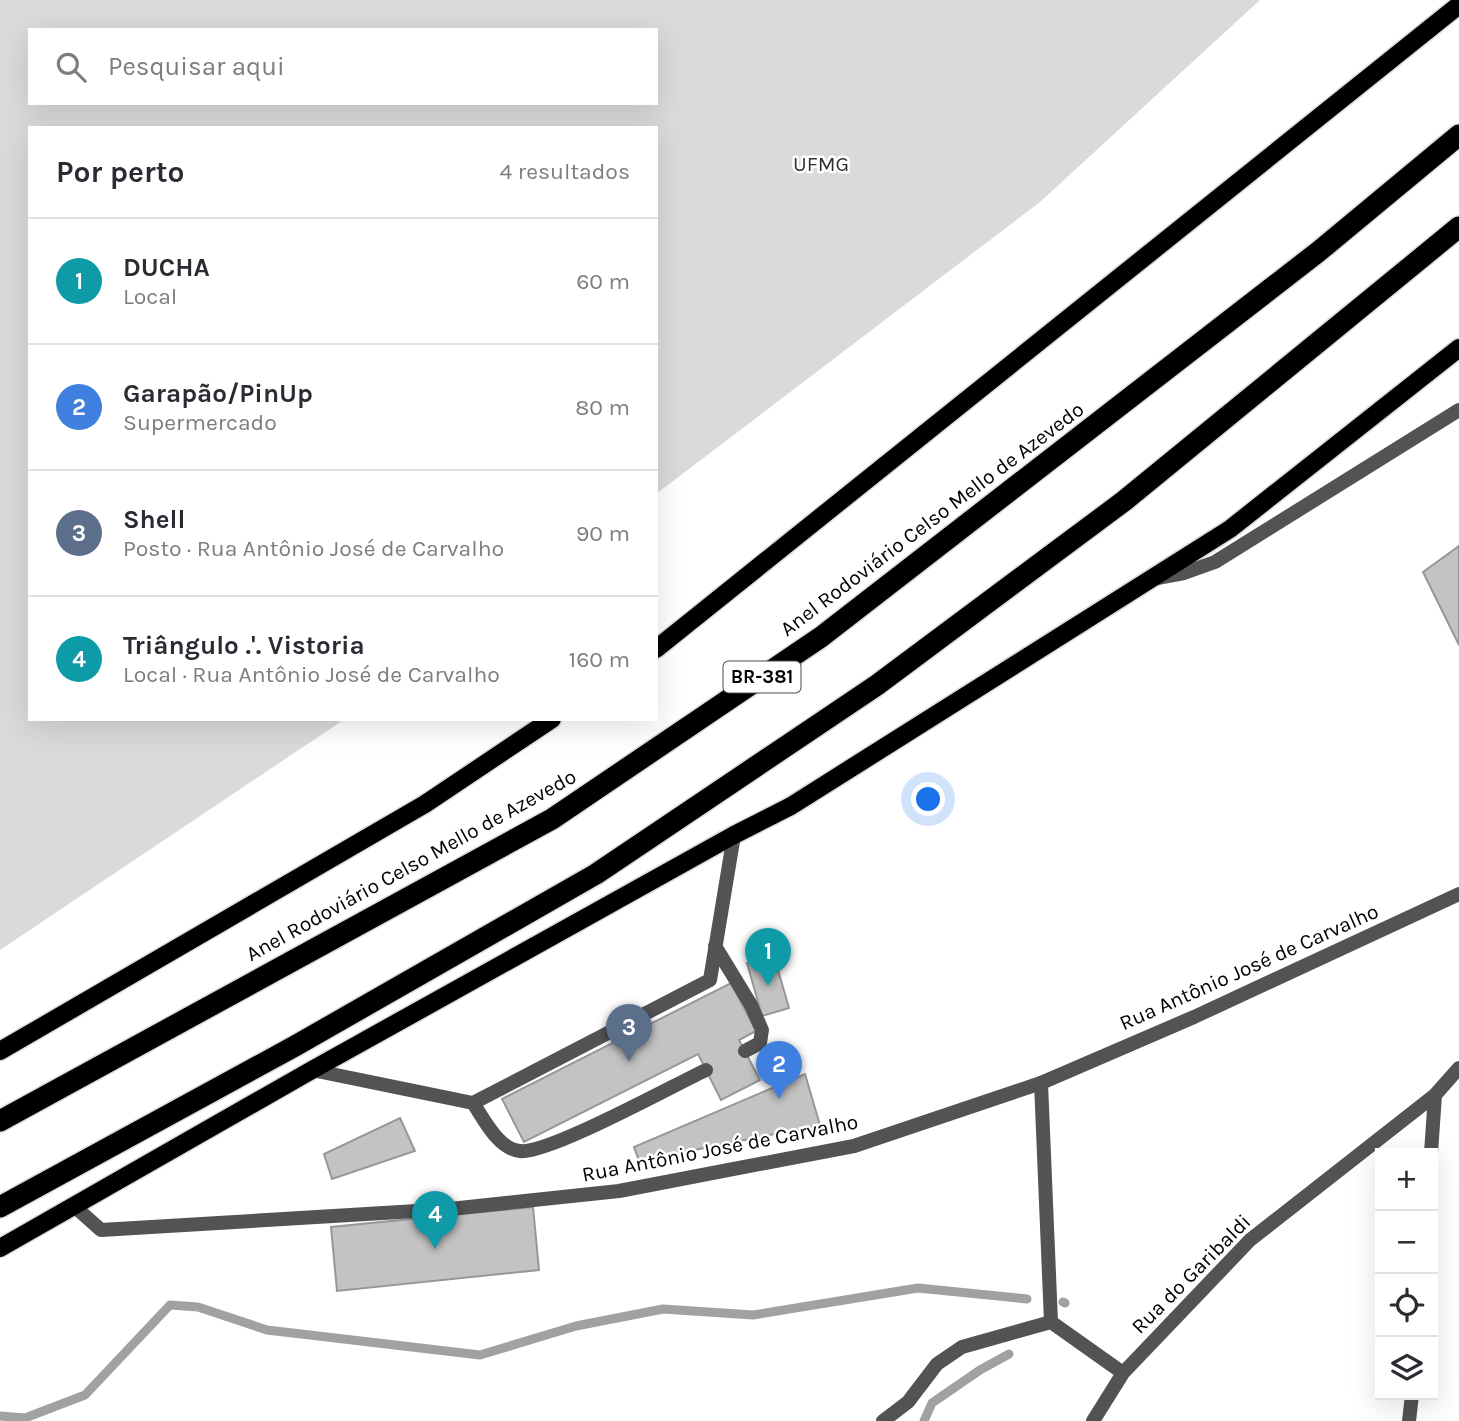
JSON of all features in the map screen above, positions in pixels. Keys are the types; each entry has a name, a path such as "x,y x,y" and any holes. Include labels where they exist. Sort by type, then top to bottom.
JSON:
{"highway":[{"name":"Anel Rodoviário Celso Mello de Azevedo","path":"0,1121 552,819 709,713 821,637 1318,252 1459,135"},
{"path":"0,1207 295,1046 608,867 877,685 1103,517 1459,227"}],"main road":[{"path":"658,647 1459,5"},
{"path":"0,1248 312,1070 734,835 791,806 1230,529 1459,348"},
{"name":"Anel Rodoviário Celso Mello de Azevedo","path":"0,1051 425,804 549,721"}],"street":[{"path":"1152,579 1184,573 1215,562 1459,410"},
{"path":"312,1070 473,1103 710,980 734,835"},
{"name":"Rua Antônio José de Carvalho","path":"74,1206 101,1230 450,1209 619,1191 854,1146 1041,1083 1194,1017 1459,894"},
{"path":"715,946 751,1006 762,1030 760,1043 745,1051"},
{"name":"Rua do Garibaldi","path":"1093,1421 1123,1373 1250,1240 1435,1095 1459,1068"},
{"path":"473,1103 501,1143 520,1152 551,1145 706,1070"},
{"path":"1041,1083 1051,1322"},
{"path":"1431,1148 1435,1095"},
{"path":"1051,1322 1123,1373"},
{"path":"883,1421 908,1402 937,1364 962,1347 1051,1322"},
{"path":"1409,1421 1411,1400"}],"green space":[{"name":"UFMG","path":"0,0 1260,0 1040,202 658,492 658,126 28,126 28,721 342,721 0,950"}],"building":[{"path":"1459,546 1459,645 1423,572"},
{"path":"774,956 789,1008 762,1016 747,963"},
{"path":"731,983 756,1031 739,1040 760,1080 721,1100 698,1054 524,1142 502,1099"},
{"path":"805,1074 820,1125 639,1161 634,1147"},
{"path":"400,1118 415,1151 332,1179 324,1154"},
{"path":"533,1207 539,1270 337,1291 331,1227"}],"waterway":[{"path":"0,1416 25,1418 85,1395 170,1305 198,1307 267,1330 480,1355 576,1326 663,1309 753,1315 918,1288 1027,1299"},
{"path":"924,1421 932,1403 1009,1354"}],"place":[{"name":"DUCHA","path":"768,986"},
{"name":"Shell","path":"629,1062"},
{"name":"Garapão/PinUp","path":"779,1099"},
{"name":"Triângulo .'. Vistoria","path":"435,1249"}]}
